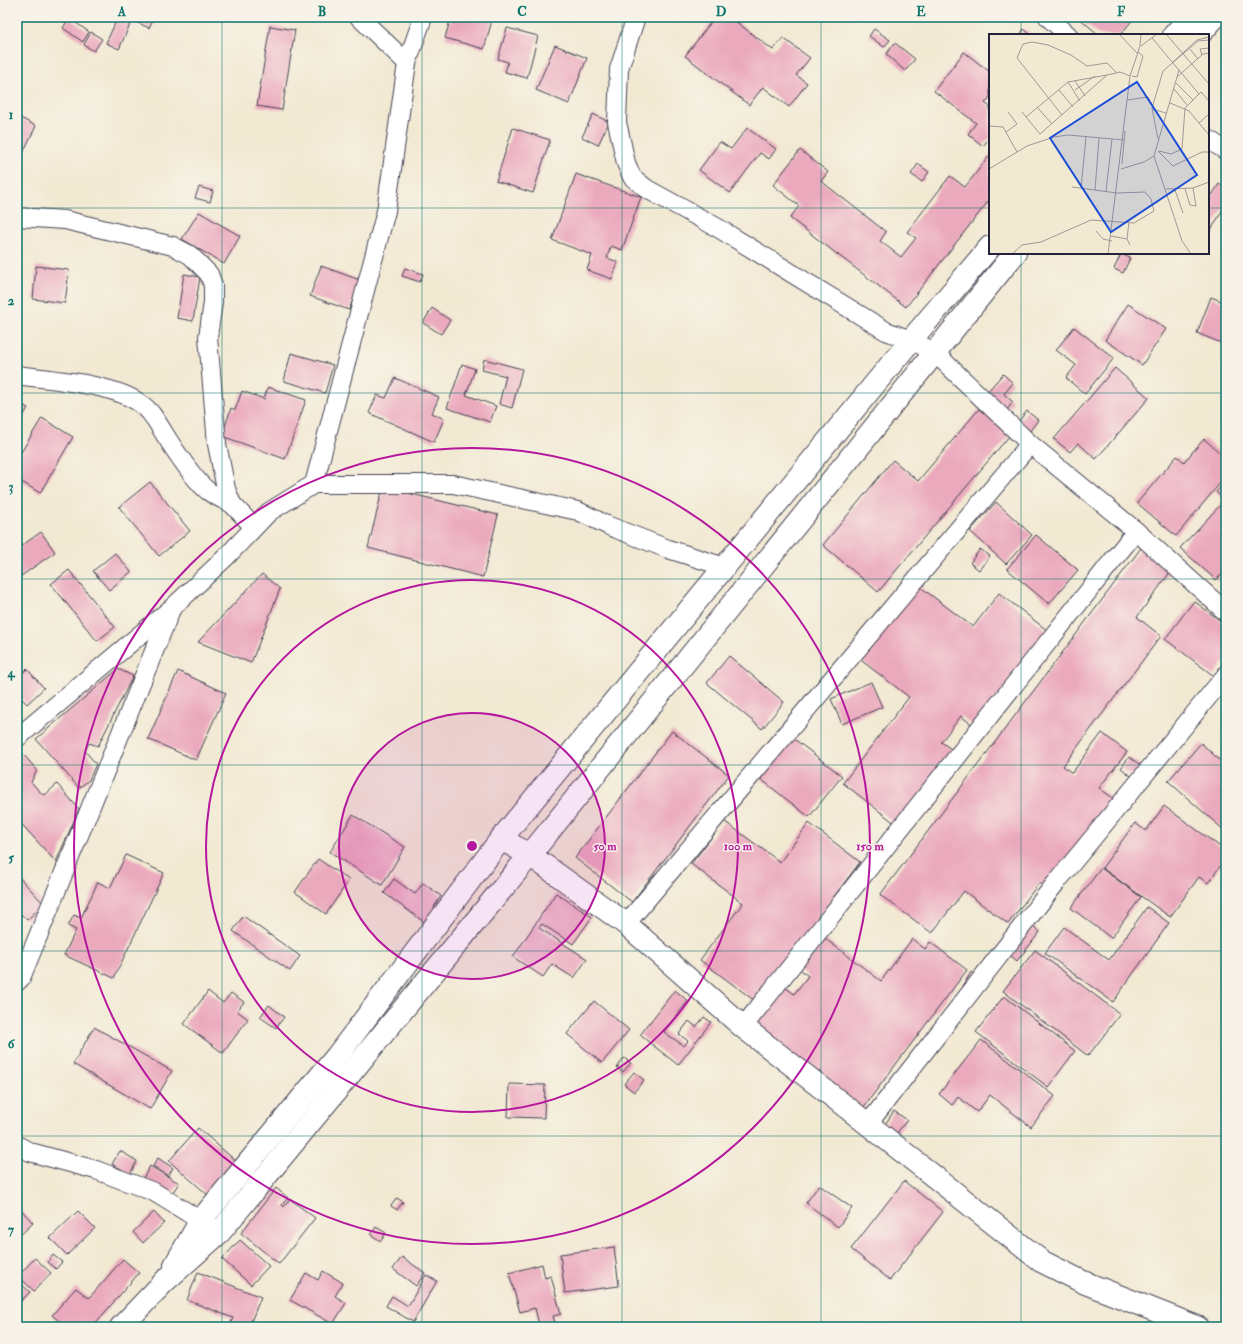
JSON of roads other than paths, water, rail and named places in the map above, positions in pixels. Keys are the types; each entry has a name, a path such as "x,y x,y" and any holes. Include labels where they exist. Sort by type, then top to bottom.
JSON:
{"main road":[{"path":"1175,34 1190,17"},
{"path":"1200,34 1215,17"},
{"path":"165,1281 200,1220 337,1056 501,840 911,340 989,248"},
{"path":"121,1327 165,1281 220,1232 530,855 1014,254"},
{"path":"725,567 750,581"},
{"path":"501,840 530,855 626,924 743,1027 1041,1261 1083,1282 1198,1327"},
{"path":"337,1056 355,1068"}],"street":[{"path":"359,17 408,63"},
{"path":"314,484 386,211 408,63 423,17"},
{"path":"636,17 619,69 616,122 626,163 632,177 647,189 718,228 886,331 911,340 934,352 1030,444 1136,531 1226,612"},
{"path":"1048,17 1067,34"},
{"path":"1209,140 1226,151"},
{"path":"17,217 65,220 173,246 190,255 209,274 213,285 213,302 208,337 217,444 226,489 232,504"},
{"path":"17,375 91,385 126,395 141,404 150,412 201,486 232,504 254,528"},
{"path":"626,924 1030,444"},
{"path":"17,738 172,608 226,557 269,512 314,484 453,484 578,511 609,526 668,549 725,567"},
{"path":"743,1027 1136,531"},
{"path":"18,978 172,608"},
{"path":"868,1124 1055,884 1226,675"},
{"path":"17,1145 30,1152 96,1170 154,1192 220,1232"}]}
